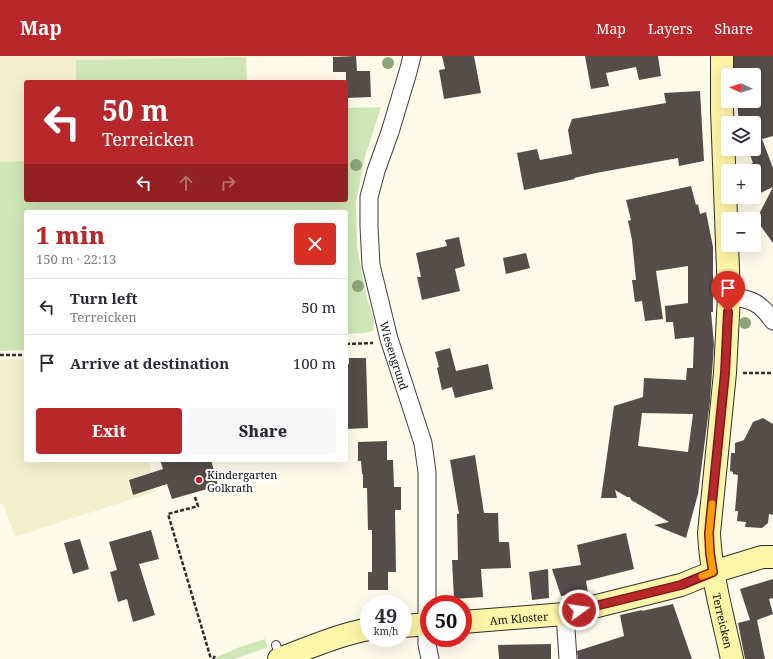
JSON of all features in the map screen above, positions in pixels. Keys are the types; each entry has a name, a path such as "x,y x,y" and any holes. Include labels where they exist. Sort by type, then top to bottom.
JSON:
{"main road":[{"name":"Terreicken","path":"722,56 722,110 729,296 725,373 709,533 713,572 732,659"},
{"name":"Am Kloster","path":"472,621 565,614 681,585 713,572 762,557 773,557"},
{"path":"279,654 360,630"}],"street":[{"name":"Wiesengrund","path":"412,56 369,197 369,226 371,266 389,339 423,443 427,472 428,595"},
{"path":"729,296 743,298 754,302 765,310 773,321"},
{"path":"565,614 568,659"},
{"name":"Wiesengrund","path":"428,647 430,659"}],"path":[{"path":"348,344 373,343 389,339"},
{"path":"0,355 24,355"},
{"path":"725,373 773,373"},
{"path":"195,497 198,506 168,514 213,658"}],"shaded area":[{"path":"0,56 276,56 76,60 76,80 24,80 24,161 0,162"},
{"path":"24,358 24,462 149,462 157,491 15,537 3,503 0,504 0,360"}],"green space":[{"path":"246,57 247,80 76,80 76,60"},
{"path":"381,107 365,157 356,201 357,247 367,298 374,321 373,331 348,334 348,210 24,210 24,350 0,351 0,162 24,161 24,202 348,202 348,108"},
{"path":"265,639 268,647 235,659 215,658 240,647"}],"building":[{"path":"356,56 357,71 370,71 371,97 348,98 348,80 346,80 346,72 333,72 333,57"},
{"path":"442,56 474,56 481,93 444,99 439,70 445,69"},
{"path":"585,56 658,56 661,76 639,80 636,67 606,73 609,86 591,89"},
{"path":"734,56 773,56 773,136 762,139 773,168 773,187 761,193 761,164 751,164 753,163 750,156 761,156 761,116 738,116 738,108 761,108 761,68 734,68"},
{"path":"700,91 704,161 679,166 678,158 596,173 524,190 517,153 537,149 540,160 572,154 568,130 572,119 666,103 664,93"},
{"path":"691,186 700,214 706,212 713,247 713,312 711,312 714,344 710,401 698,494 686,538 654,525 669,522 631,500 630,497 627,497 615,490 617,498 601,498 614,406 643,397 644,378 686,380 687,368 693,368 694,337 675,339 673,322 666,322 665,306 688,303 688,266 656,271 663,319 645,321 642,301 635,302 632,280 636,280 632,240 628,221 631,220 626,200","holes":["642,413 693,414 688,452 638,446"]},
{"path":"773,187 773,243 761,226 760,212"},
{"path":"459,237 465,266 455,269 460,291 422,300 417,277 421,277 416,253 447,246 445,240"},
{"path":"526,253 530,268 506,274 503,258"},
{"path":"450,348 456,371 488,364 493,389 455,398 452,387 442,390 437,368 439,367 435,352"},
{"path":"349,358 366,358 368,428 348,429"},
{"path":"763,418 773,424 773,515 769,514 768,523 762,528 745,527 746,522 737,521 738,511 735,511 738,475 733,474 733,472 730,471 731,453 735,453 735,443 744,440 753,422"},
{"path":"387,441 387,460 393,460 394,487 401,487 401,510 395,510 396,572 388,572 388,590 368,590 368,572 372,572 372,530 368,530 367,488 363,488 361,461 358,461 358,442"},
{"path":"475,455 484,513 498,513 499,542 509,542 511,568 481,569 483,597 472,598 472,595 454,595 452,560 458,560 457,514 459,514 450,460"},
{"name":"Kindergarten Golkrath","path":"161,462 212,462 218,486 172,499 167,484 133,495 129,480 163,469"},
{"path":"151,530 159,559 139,564 155,615 133,622 127,599 118,602 110,572 117,570 109,542"},
{"path":"626,533 634,569 586,581 588,593 561,596 552,569 581,565 577,545"},
{"path":"80,539 89,569 73,574 64,543"},
{"path":"548,569 549,598 532,600 529,572"},
{"path":"773,579 773,598 769,599 773,614 757,620 765,659 745,659 738,623 750,620 740,589"},
{"path":"673,604 692,659 578,659 577,651 624,636 620,615"},
{"path":"551,644 551,659 499,659 498,645"}],"slow traffic":[{"path":"702,576 713,572 709,533 712,504"}],"place":[{"name":"Kindergarten Golkrath","path":"199,480"}],"route":[{"path":"579,610 681,585 713,572 709,533 725,373 728,312"}]}
